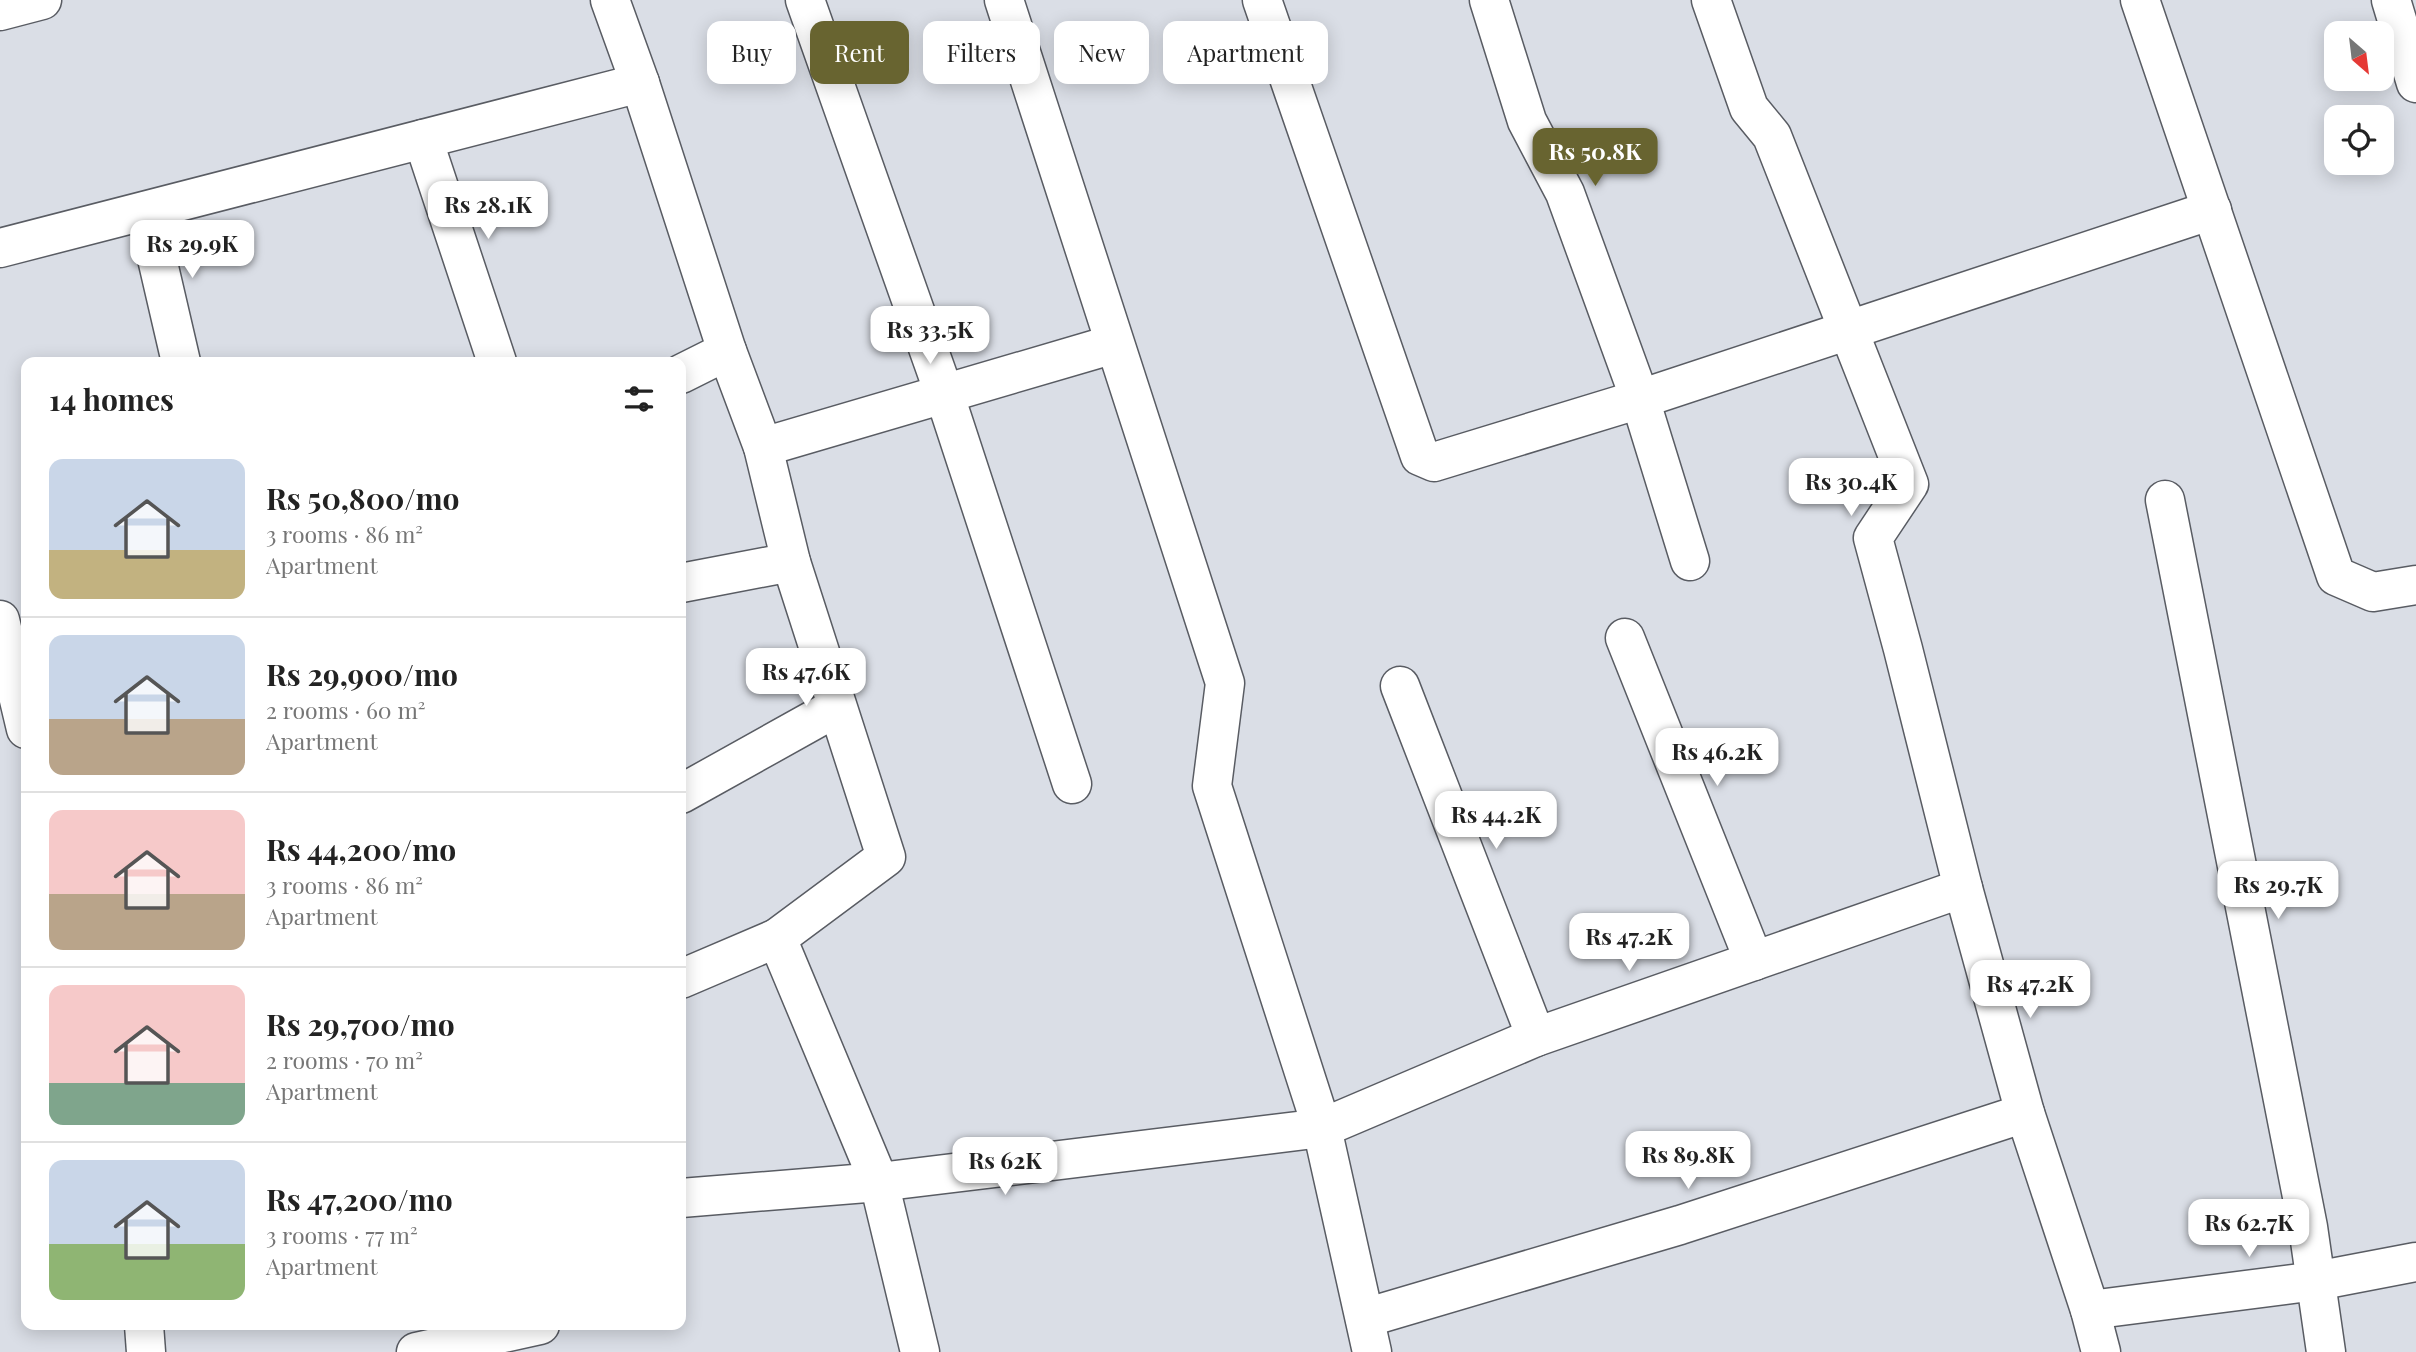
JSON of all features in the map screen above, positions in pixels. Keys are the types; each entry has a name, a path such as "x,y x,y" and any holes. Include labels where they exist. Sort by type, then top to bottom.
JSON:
{"street":[{"path":"0,11 42,0"},
{"path":"610,0 640,83 727,351 763,447 791,562 886,857 777,938 686,977"},
{"path":"806,0 944,393 1072,784"},
{"path":"1262,0 1420,456 1434,462 1640,398 2212,209"},
{"path":"1489,0 1527,121 1565,193 1640,398 1690,561"},
{"path":"1711,0 1749,108 1772,136 1909,484 1873,538 1963,888 2025,1113 2090,1310 2101,1352"},
{"path":"2140,0 2336,576 2373,592 2416,585"},
{"path":"2391,0 2416,83"},
{"path":"1017,3 1114,344 1225,683 1212,786 1322,1128 1369,1335 1680,1225 2025,1113"},
{"path":"0,248 640,83"},
{"path":"423,139 495,357"},
{"path":"146,211 180,357"},
{"path":"763,447 1114,344"},
{"path":"686,372 727,351"},
{"path":"2165,500 2306,1213 2326,1352"},
{"path":"686,582 791,562"},
{"path":"0,620 21,709"},
{"path":"1625,638 1754,961"},
{"path":"1400,686 1535,1037"},
{"path":"686,791 837,706"},
{"path":"686,1198 880,1182 1322,1128 1535,1037 1963,888"},
{"path":"777,938 880,1182 920,1352"},
{"path":"2090,1310 2316,1280 2416,1262"},
{"path":"144,1330 146,1352"},
{"path":"416,1352 517,1330"}]}
